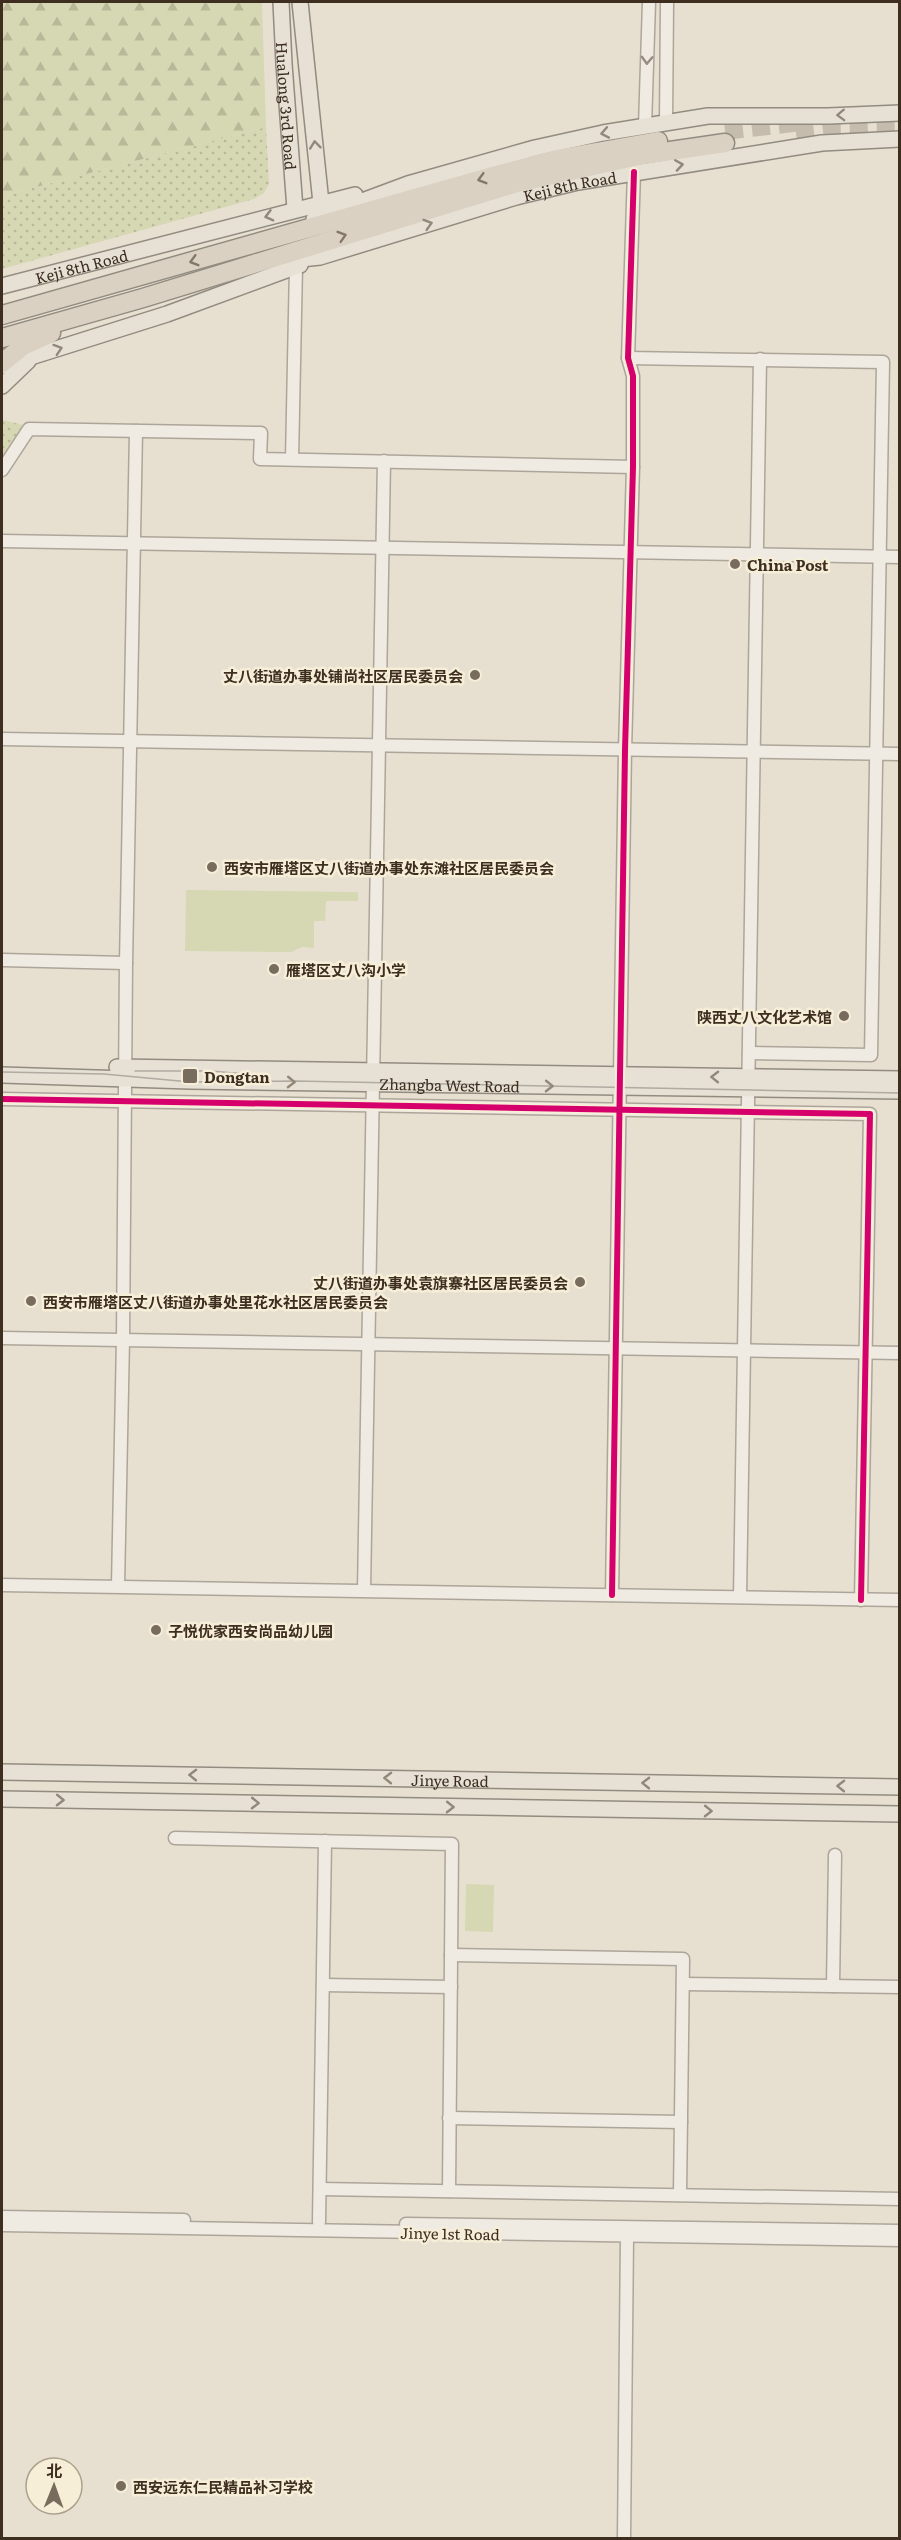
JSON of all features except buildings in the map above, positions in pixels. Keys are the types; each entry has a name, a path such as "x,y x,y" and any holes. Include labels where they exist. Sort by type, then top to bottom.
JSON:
{"highway":[{"name":"Keji 8th Road","path":"2,313 20,310 557,159 627,145 725,137 517,183 249,264 65,323 2,338"},
{"path":"2,364 22,346 65,323"}],"main road":[{"name":"Hualong 3rd Road","path":"281,2 295,209"},
{"name":"Hualong 3rd Road","path":"300,2 321,203"},
{"name":"Keji 8th Road","path":"2,286 295,209 408,184 535,148 645,126 708,116 828,116 900,113"},
{"name":"Keji 8th Road","path":"2,364 33,357 167,314 320,257 516,197 578,182 634,172 822,143 900,139"},
{"name":"Keji 8th Road","path":"232,250 408,184"},
{"name":"Keji 8th Road","path":"249,264 320,257"},
{"path":"2,386 33,357"},
{"name":"Zhangba West Road","path":"2,1065 125,1072 190,1081 374,1077 749,1083 900,1091"},
{"name":"Zhangba West Road","path":"2,1075 125,1072"},
{"name":"Zhangba West Road","path":"749,1083 900,1079"},
{"name":"Jinye Road","path":"2,1772 900,1787"},
{"name":"Jinye Road","path":"2,1799 900,1814"}],"street":[{"path":"645,126 649,2"},
{"path":"666,123 667,2"},
{"path":"612,1595 625,750 632,552 633,376 628,358 634,172"},
{"path":"292,459 296,266"},
{"path":"628,358 883,362 871,1055 749,1053"},
{"path":"740,1597 760,359"},
{"path":"2,470 29,429 261,434 260,459 633,467"},
{"path":"118,1587 136,431"},
{"path":"364,1590 384,461"},
{"path":"2,541 900,557"},
{"path":"2,739 900,754"},
{"path":"2,960 126,963"},
{"path":"2,1099 870,1114 861,1600"},
{"path":"2,1338 900,1353"},
{"path":"2,1585 900,1600"},
{"path":"175,1838 452,1844 449,2191"},
{"path":"319,2223 325,1841"},
{"path":"833,1986 835,1855"},
{"path":"451,1955 683,1959 680,2195"},
{"path":"683,1984 900,1987"},
{"path":"323,1985 451,1987"},
{"path":"449,2118 681,2122"},
{"path":"320,2189 900,2199"},
{"name":"Jinye 1st Road","path":"2,2217 900,2231"},
{"name":"Jinye 1st Road","path":"2,2225 900,2240"},
{"path":"624,2538 627,2236"}],"green space":[{"path":"2,2 262,2 266,127 2,196"},
{"path":"266,127 269,184 264,193 254,199 2,269 2,196"},
{"path":"2,420 24,425 2,459"},
{"path":"186,890 358,892 358,901 326,901 325,921 314,921 314,948 302,947 291,952 185,951"},
{"path":"466,1884 494,1885 493,1932 465,1931"}],"tunnel":[{"path":"725,131 811,121"},
{"path":"796,133 827,129 900,127"}],"tram line":[{"path":"135,1071 210,1071 246,1074"},
{"path":"2,1072 104,1074 190,1082 295,1081 900,1093"}],"cycle path":[{"path":"612,1595 625,750 633,467 633,376 628,358 634,172"},
{"path":"2,1099 870,1114 861,1600"}],"place":[{"name":"China Post","path":"735,564"},
{"name":"丈八街道办事处铺尚社区居民委员会","path":"475,675"},
{"name":"西安市雁塔区丈八街道办事处东滩社区居民委员会","path":"212,867"},
{"name":"雁塔区丈八沟小学","path":"274,969"},
{"name":"陕西丈八文化艺术馆","path":"844,1016"},
{"name":"Dongtan","path":"190,1076"},
{"name":"丈八街道办事处袁旗寨社区居民委员会","path":"580,1282"},
{"name":"西安市雁塔区丈八街道办事处里花水社区居民委员会","path":"31,1301"},
{"name":"子悦优家西安尚品幼儿园","path":"156,1630"},
{"name":"西安远东仁民精品补习学校","path":"121,2486"}]}
